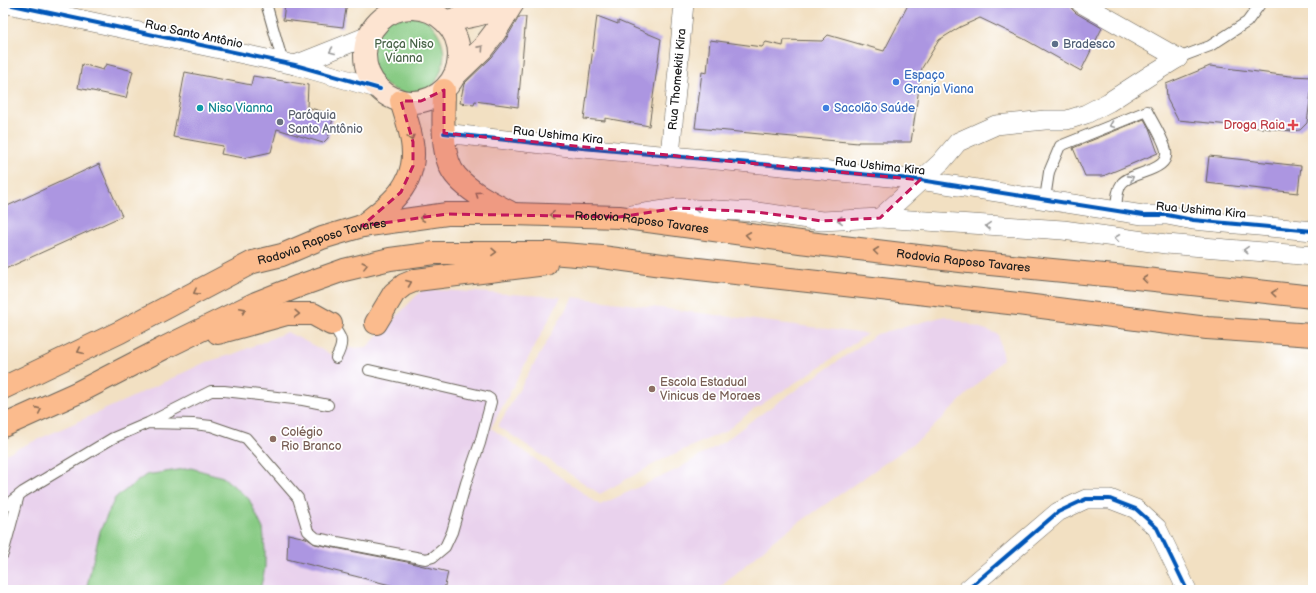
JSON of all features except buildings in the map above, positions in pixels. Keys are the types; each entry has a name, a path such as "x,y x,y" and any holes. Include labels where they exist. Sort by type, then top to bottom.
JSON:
{"highway":[{"path":"449,83 444,133 448,162 456,177 489,202 512,214"},
{"path":"362,226 393,200 400,192 408,181 413,166 412,142 401,101"},
{"name":"Rodovia Raposo Tavares","path":"3,388 120,332 253,262 282,255 322,238 362,226 447,214 619,217 800,242 969,262 1313,297"},
{"path":"3,426 79,392 256,303 344,270 390,259 435,253 550,253 602,257 662,265 1018,304 1208,328 1313,334"},
{"path":"376,322 394,293 404,285 416,280 602,257"},
{"path":"164,348 287,314 313,314 331,324"}],"main road":[{"path":"445,22 478,16 498,9 509,3"},
{"path":"449,83 458,62 458,48 454,34 445,22 432,13 418,8 402,9 388,14 376,24 368,36 365,50 366,65 371,78 380,89 389,96 401,101 421,101 437,95 449,83 482,49 495,32 513,3"}],"street":[{"name":"Rua Santo Antônio","path":"3,3 289,64 380,89"},
{"name":"Rua Thomekiti Kira","path":"670,156 684,3"},
{"path":"1081,3 1178,58"},
{"path":"289,64 368,36"},
{"name":"Rua Ushima Kira","path":"920,180 941,162 958,142 996,125 1045,120 1067,120 1086,114 1109,102 1178,58"},
{"name":"Rua Ushima Kira","path":"444,133 920,180 1143,215 1167,215 1193,220 1313,231"},
{"path":"880,218 920,180"},
{"path":"619,217 678,208 757,212 822,221 880,218 1063,230 1166,244 1313,256"},
{"path":"967,590 1058,512 1086,499 1110,499 1136,508 1157,528 1188,590"}],"lane":[{"path":"266,3 289,64"},
{"name":"Rua Ushima Kira","path":"1178,58 1210,46 1247,22 1261,3"},
{"path":"1045,199 1049,172 1060,146 1147,111 1166,149 1165,158 1160,166 1132,176 1122,183 1118,191 1116,210"},
{"path":"331,324 341,338 341,349 336,358"},
{"path":"148,423 211,426 246,438 298,498 308,531 316,538 426,559 433,557 445,547 452,532 466,483 480,443 491,402 490,399 487,397 369,370"},
{"path":"3,508 19,495 113,438 148,423 211,391 224,391 303,400 328,405"},
{"path":"3,554 19,495"}],"highlighted area":[{"path":"444,90 444,133 920,180 880,218 822,221 757,212 678,208 619,217 447,214 362,226 401,192 413,166 413,142 401,101 421,101"}],"shaded area":[{"name":"Colégio Rio Branco","path":"423,289 561,297 491,428 600,505 678,469 725,441 751,421 877,334 945,316 998,334 1003,359 924,436 774,540 717,590 3,590 3,455 126,400 206,362 234,354 287,332 336,357 341,349 367,347"},
{"name":"Escola Estadual Vinicus de Moraes","path":"573,297 867,334 750,412 726,431 665,458 600,494 498,426"}],"green space":[{"name":"Praça Niso Vianna","path":"409,13 420,16 436,30 442,42 444,55 442,67 435,84 427,95 415,97 409,96 389,87 375,76 369,64 367,55 370,37 380,22 397,14"},
{"path":"191,468 223,477 249,499 263,529 265,568 260,590 86,590 100,531 115,498 146,475"}],"cycle path":[{"path":"3,3 295,65 380,89"},
{"path":"444,133 560,146 920,180 1143,215 1167,215 1193,220 1313,231"},
{"path":"967,590 1058,512 1086,499 1110,499 1136,509 1157,528 1187,590"}],"place":[{"name":"Bradesco","path":"1055,44"},
{"name":"Espaço Granja Viana","path":"896,82"},
{"name":"Niso Vianna","path":"200,108"},
{"name":"Sacolão Saúde","path":"826,108"},
{"name":"Paróquia Santo Antônio","path":"280,122"},
{"name":"Droga Raia","path":"1293,125"},
{"name":"Escola Estadual Vinicus de Moraes","path":"652,389"},
{"name":"Colégio Rio Branco","path":"273,439"}]}
